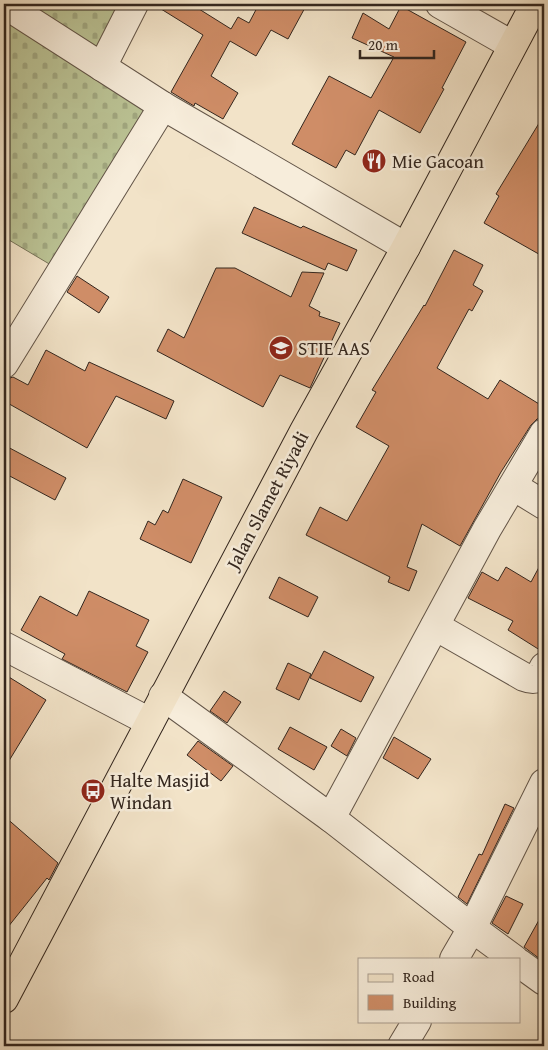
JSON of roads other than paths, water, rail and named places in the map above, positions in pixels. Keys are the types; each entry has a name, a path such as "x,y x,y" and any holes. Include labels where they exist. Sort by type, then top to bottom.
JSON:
{"main road":[{"name":"Jalan Slamet Riyadi","path":"4,999 304,430 406,247 534,4"}],"street":[{"path":"4,4 163,106 406,247"},
{"path":"102,67 134,4"},
{"path":"440,4 512,45"},
{"path":"4,364 163,106"},
{"path":"331,818 487,529 544,434"},
{"path":"513,486 544,504"},
{"path":"435,626 524,677 532,680 536,679 544,667"},
{"path":"4,646 150,722"},
{"path":"163,696 331,818 513,958"},
{"path":"455,958 472,928 544,783"},
{"path":"520,964 544,981"},
{"path":"402,1046 416,1022"}],"place":[{"name":"Mie Gacoan","path":"374,161"},
{"name":"STIE AAS","path":"281,348"},
{"name":"Halte Masjid Windan","path":"93,791"}]}
